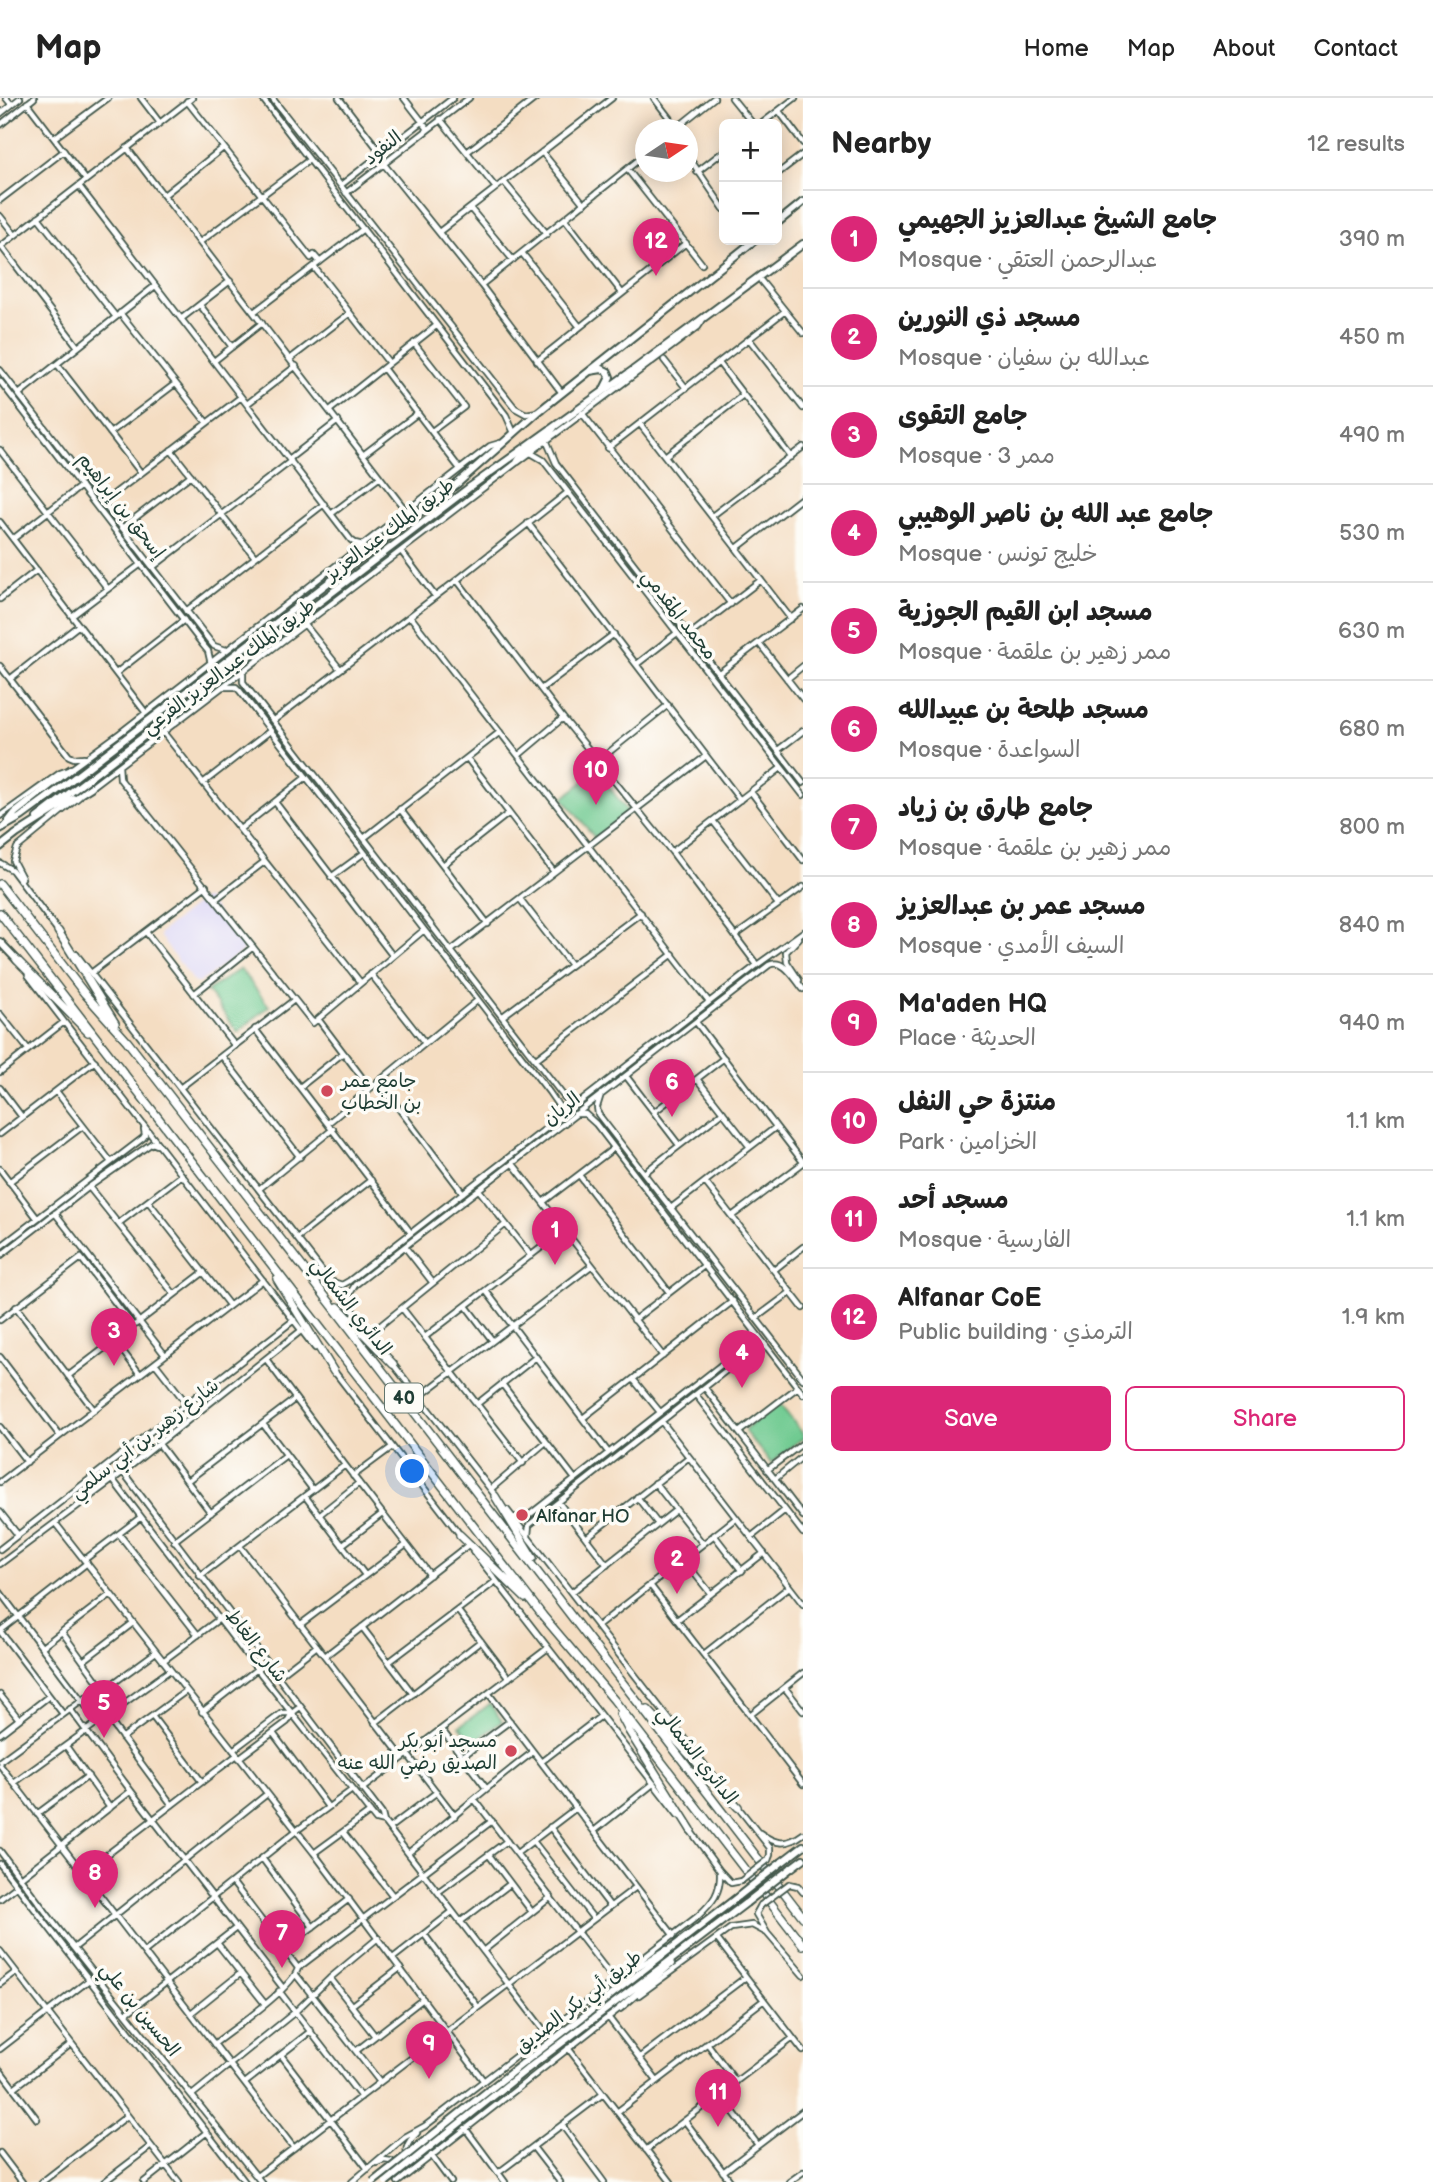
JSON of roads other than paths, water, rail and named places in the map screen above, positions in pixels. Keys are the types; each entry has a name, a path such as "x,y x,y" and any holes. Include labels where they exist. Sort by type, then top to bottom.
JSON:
{"highway":[{"name":"الدائري الشمالي","path":"0,884 77,984 127,1041 552,1588 803,1917"},
{"name":"الدائري الشمالي","path":"0,913 543,1616 614,1700 803,1945"},
{"path":"58,931 127,1041"},
{"path":"17,960 110,1055"},
{"path":"256,1245 334,1372"},
{"path":"311,1278 393,1364"},
{"path":"493,1493 552,1588"},
{"path":"460,1535 543,1616"},
{"path":"625,1687 738,1807"},
{"path":"614,1700 628,1731 691,1830"}],"main road":[{"path":"782,219 803,202"},
{"name":"طريق الملك عبدالعزيز","path":"0,847 470,486 702,320 803,244"},
{"name":"طريق الملك عبدالعزيز","path":"0,829 66,784 458,483 538,412 749,245"},
{"path":"590,371 602,369 608,372 610,377 603,391"},
{"path":"8,822 15,813 71,769"},
{"path":"15,835 92,787"},
{"path":"0,942 17,960"},
{"name":"طريق أبي بكر الصديق","path":"386,2182 524,2067 803,1846"},
{"name":"طريق أبي بكر الصديق","path":"373,2182 803,1859"},
{"path":"620,2008 694,1942"}],"street":[{"path":"6,98 11,104"},
{"path":"0,114 20,98"},
{"path":"0,125 34,98"},
{"path":"54,138 108,98"},
{"path":"141,98 160,123"},
{"path":"339,98 381,153"},
{"path":"404,98 428,129"},
{"name":"النفود","path":"341,185 453,98"},
{"name":"النفود","path":"346,193 469,98"},
{"path":"467,152 536,98"},
{"path":"439,232 612,98"},
{"path":"654,98 670,119"},
{"path":"688,119 714,98"},
{"path":"732,98 749,119"},
{"path":"768,119 796,98"},
{"path":"267,99 309,160 501,408 514,433"},
{"path":"267,99 341,185 517,410 523,413 538,412"},
{"path":"78,347 0,247 190,100 261,196 311,258 314,255 320,262"},
{"path":"27,103 86,180"},
{"path":"779,111 803,143"},
{"path":"440,119 496,188"},
{"path":"127,148 407,512"},
{"path":"163,195 223,148"},
{"path":"0,200 64,151"},
{"path":"542,152 584,204"},
{"path":"782,170 803,154"},
{"path":"698,171 719,156"},
{"path":"200,242 309,160"},
{"path":"383,163 481,285 562,393"},
{"path":"481,285 635,164"},
{"path":"361,169 366,177"},
{"path":"628,170 702,264"},
{"path":"698,173 719,202"},
{"path":"504,182 547,233"},
{"path":"79,186 331,514 355,544 363,545"},
{"path":"470,208 513,260"},
{"path":"0,216 15,235"},
{"path":"38,217 207,423"},
{"path":"565,219 622,294"},
{"path":"254,312 363,229"},
{"path":"374,244 381,237"},
{"path":"537,361 686,243"},
{"path":"522,253 580,327"},
{"path":"314,267 389,363"},
{"path":"181,319 230,281"},
{"path":"761,281 803,333"},
{"path":"19,394 155,285"},
{"path":"200,305 232,347"},
{"path":"608,448 785,311"},
{"path":"290,359 350,313"},
{"path":"516,463 690,334 702,320"},
{"path":"214,361 262,323"},
{"path":"330,410 436,326"},
{"path":"749,339 803,408"},
{"path":"414,343 464,407 432,431"},
{"path":"664,360 686,388"},
{"path":"719,363 791,457"},
{"path":"57,364 141,473"},
{"path":"247,404 296,366"},
{"path":"383,368 460,469"},
{"name":"إسحق بن إبراهيم","path":"0,370 209,640 214,646 226,650"},
{"name":"إسحق بن إبراهيم","path":"0,382 208,651 211,664"},
{"path":"110,433 175,384"},
{"path":"664,456 743,394"},
{"path":"102,503 241,396"},
{"path":"501,408 510,401"},
{"path":"363,455 418,413"},
{"path":"582,413 731,604"},
{"path":"32,423 37,418"},
{"name":"طريق الملك عبدالعزيز الفرعي","path":"33,897 13,861 17,848 163,732 516,463 519,456 550,435 563,419"},
{"path":"153,568 338,421"},
{"path":"640,424 791,619"},
{"name":"محمد المقدمي","path":"547,442 556,463 803,783"},
{"name":"طريق الملك عبدالعزيز الفرعي","path":"0,817 60,773 71,769 211,664 490,446 503,443"},
{"path":"712,516 803,447"},
{"path":"0,450 108,589"},
{"path":"171,450 256,557"},
{"name":"محمد المقدمي","path":"531,453 538,456 548,467 803,795"},
{"path":"548,467 556,463"},
{"path":"122,528 191,475"},
{"path":"331,514 380,477"},
{"path":"13,539 81,486"},
{"path":"273,720 567,493"},
{"path":"737,548 803,497"},
{"path":"186,611 324,504"},
{"path":"0,522 146,713"},
{"path":"528,523 740,800"},
{"path":"401,551 435,596"},
{"path":"72,616 141,564"},
{"path":"328,578 339,564"},
{"path":"0,599 37,570"},
{"path":"457,580 563,718 672,852 757,965"},
{"path":"689,636 761,580"},
{"path":"338,594 349,592"},
{"path":"296,595 303,594"},
{"path":"311,621 317,610"},
{"path":"719,673 803,610"},
{"path":"410,616 709,1002"},
{"path":"116,673 184,620"},
{"path":"10,679 79,625"},
{"path":"305,625 340,669"},
{"path":"637,664 677,633"},
{"path":"541,689 614,634"},
{"path":"203,645 210,647 209,640"},
{"path":"759,643 803,699"},
{"path":"690,649 696,644"},
{"path":"0,666 69,756 88,756"},
{"path":"787,678 803,666"},
{"path":"244,672 243,681 246,686 559,1089 569,1101 574,1104 580,1102"},
{"path":"240,691 246,686"},
{"path":"223,687 236,687 240,691 552,1095 560,1108 557,1121"},
{"path":"598,761 668,705"},
{"path":"519,755 563,718"},
{"path":"203,783 270,731"},
{"path":"778,750 803,731"},
{"path":"163,732 360,982"},
{"path":"364,838 500,732"},
{"path":"452,950 706,756"},
{"path":"467,758 554,872"},
{"path":"119,766 120,779 313,1023 424,930"},
{"path":"672,852 781,768"},
{"path":"240,830 305,778"},
{"path":"751,792 803,860"},
{"path":"275,802 392,955"},
{"path":"400,809 488,923"},
{"path":"443,865 509,813"},
{"path":"713,821 778,904"},
{"path":"331,877 364,853"},
{"path":"216,899 264,862"},
{"name":"الدائري الشمالي","path":"0,863 12,870 769,1848 768,1860 741,1881 731,1883 720,1871"},
{"path":"91,973 205,886"},
{"path":"395,893 402,887"},
{"path":"735,936 803,887"},
{"path":"520,900 571,965"},
{"path":"503,1016 641,913"},
{"path":"146,932 235,1046"},
{"name":"الريان","path":"803,932 786,952 787,962 803,988"},
{"name":"الريان","path":"348,1282 803,932"},
{"path":"194,994 253,947"},
{"path":"536,1059 673,954"},
{"path":"17,960 720,1871 717,1896 698,1916 408,2140 405,2149 411,2161 419,2163 432,2155"},
{"name":"الريان","path":"353,1289 769,965 782,963 803,988"},
{"path":"371,974 425,1043"},
{"path":"180,1088 294,1000"},
{"path":"328,1123 478,1000"},
{"path":"0,1014 28,1049"},
{"path":"318,1019 370,1088"},
{"path":"0,1072 64,1022"},
{"path":"696,1022 803,1162 732,1216"},
{"path":"255,1030 411,1233"},
{"path":"660,1041 664,1047"},
{"path":"300,1087 343,1053"},
{"path":"222,1056 300,1157"},
{"path":"654,1112 724,1058"},
{"path":"0,1134 95,1062"},
{"path":"626,1076 679,1145"},
{"path":"697,1079 750,1147"},
{"path":"378,1081 463,1194"},
{"path":"0,1088 22,1117"},
{"path":"552,1095 559,1089"},
{"path":"56,1091 111,1162"},
{"path":"601,1094 597,1107 605,1124 803,1379"},
{"path":"644,1173 723,1112"},
{"path":"575,1115 585,1114 600,1129 771,1353"},
{"path":"600,1129 605,1124"},
{"path":"0,1238 2,1246 138,1142 145,1135 143,1125"},
{"path":"9,1182 83,1126"},
{"path":"671,1208 776,1126"},
{"path":"259,1189 333,1129"},
{"path":"138,1142 143,1142 142,1149"},
{"path":"0,1256 142,1149 152,1143 161,1148"},
{"path":"543,1202 614,1148"},
{"path":"513,1164 663,1356"},
{"path":"0,1170 37,1218"},
{"path":"119,1223 182,1175"},
{"path":"579,1175 669,1292"},
{"path":"297,1238 371,1180"},
{"path":"705,1182 803,1308"},
{"path":"89,1187 174,1294"},
{"path":"479,1190 531,1256"},
{"path":"148,1201 229,1306"},
{"path":"55,1213 165,1354"},
{"path":"371,1333 506,1224"},
{"path":"425,1337 564,1230"},
{"path":"405,1247 433,1283"},
{"path":"774,1270 803,1247"},
{"path":"0,1320 81,1258 134,1326"},
{"path":"419,1397 591,1265"},
{"path":"634,1320 705,1265"},
{"path":"68,1376 204,1272"},
{"path":"0,1482 263,1279"},
{"path":"329,1279 338,1285 348,1282 353,1289 348,1298 353,1310"},
{"path":"486,1291 608,1452"},
{"path":"756,1318 790,1292"},
{"path":"583,1418 733,1301"},
{"path":"466,1306 492,1340"},
{"path":"16,1307 94,1410"},
{"path":"402,1308 523,1462"},
{"name":"شارع زهير بن أبي سلمي","path":"0,1549 294,1320"},
{"path":"513,1517 528,1516 752,1340 755,1335 751,1325"},
{"name":"شارع زهير بن أبي سلمي","path":"0,1564 124,1472 302,1330"},
{"path":"115,1341 140,1374"},
{"path":"528,1537 529,1525 756,1347 765,1346 803,1394"},
{"path":"0,1357 60,1436"},
{"path":"477,1404 536,1357"},
{"path":"266,1359 430,1575"},
{"path":"155,1363 187,1404"},
{"path":"634,1379 660,1412"},
{"path":"502,1384 575,1479"},
{"path":"739,1432 798,1387"},
{"path":"705,1388 803,1516"},
{"path":"696,1395 803,1533"},
{"path":"187,1481 295,1399"},
{"path":"711,1414 719,1407"},
{"path":"662,1422 803,1604"},
{"path":"262,1424 313,1490"},
{"path":"0,1427 27,1462"},
{"path":"493,1493 547,1442"},
{"path":"767,1469 803,1443"},
{"path":"159,1444 211,1513"},
{"path":"353,1476 392,1447"},
{"path":"174,1541 286,1455"},
{"path":"786,1456 792,1464"},
{"path":"775,1479 803,1456"},
{"path":"586,1538 689,1457"},
{"path":"200,1576 345,1465"},
{"name":"شارع الغاط","path":"124,1472 382,1814 384,1822 546,2033"},
{"name":"شارع الغاط","path":"113,1480 352,1790 376,1819 384,1822"},
{"path":"319,1515 359,1483"},
{"path":"655,1483 703,1544"},
{"path":"305,1496 365,1575"},
{"path":"637,1497 658,1524"},
{"path":"559,1503 607,1565"},
{"path":"541,1506 546,1512"},
{"path":"572,1592 676,1510"},
{"path":"751,1537 785,1510"},
{"path":"0,1513 18,1535"},
{"path":"342,1545 382,1514"},
{"path":"63,1714 0,1631 142,1517"},
{"path":"598,1626 736,1518"},
{"path":"56,1524 314,1853 483,2080"},
{"path":"119,1534 198,1635"},
{"path":"714,1535 742,1571"},
{"path":"301,1625 406,1545"},
{"path":"324,1656 468,1545"},
{"path":"240,1546 403,1758"},
{"path":"677,1620 764,1553"},
{"path":"683,1559 711,1594"},
{"path":"389,1662 496,1581"},
{"path":"650,1585 803,1784"},
{"path":"704,1654 789,1587"},
{"path":"0,1592 99,1723"},
{"path":"41,1647 111,1594"},
{"path":"458,1611 509,1678"},
{"path":"163,1661 219,1619"},
{"path":"83,1661 133,1623"},
{"path":"362,1627 413,1694"},
{"path":"61,1632 103,1688"},
{"path":"376,1723 481,1641"},
{"path":"277,1676 317,1646"},
{"path":"362,1789 548,1648"},
{"path":"156,1652 82,1700 0,1763 295,2148"},
{"path":"202,1712 257,1669"},
{"path":"14,1783 170,1670"},
{"path":"750,1715 803,1673"},
{"path":"785,1688 803,1711"},
{"path":"122,1738 186,1691"},
{"path":"489,1694 674,1936"},
{"path":"0,1695 19,1719"},
{"path":"0,1734 49,1696"},
{"path":"83,1873 202,1782 273,1733 300,1707"},
{"path":"70,1709 236,1928 295,2012 361,2096"},
{"path":"233,1750 282,1713 292,1713"},
{"path":"152,1716 202,1782"},
{"path":"541,1762 601,1716"},
{"path":"107,1717 172,1805"},
{"path":"462,1756 510,1721"},
{"path":"442,1730 486,1788"},
{"path":"273,1733 328,1807"},
{"path":"66,1746 110,1808"},
{"path":"408,1853 533,1752"},
{"path":"408,1755 455,1816"},
{"path":"796,1775 803,1770"},
{"path":"37,1814 88,1776"},
{"path":"594,1831 653,1784"},
{"path":"144,1952 352,1790"},
{"path":"20,1878 131,1791"},
{"path":"389,1828 437,1792"},
{"path":"74,1948 267,1794"},
{"path":"475,1800 615,1981"},
{"path":"517,1853 576,1808"},
{"path":"314,1853 370,1812"},
{"path":"215,2044 297,1976 299,1968 492,1821"},
{"path":"551,1827 610,1906"},
{"path":"756,1830 772,1842 783,1843 803,1834"},
{"path":"343,1832 393,1896"},
{"path":"533,1840 593,1919"},
{"path":"438,1892 507,1841"},
{"name":"الحسين بن علي","path":"0,1852 261,2182"},
{"path":"489,1855 532,1912"},
{"path":"262,1858 313,1927"},
{"name":"الحسين بن علي","path":"0,1864 245,2182"},
{"path":"233,1883 299,1968"},
{"path":"460,1922 510,1884"},
{"path":"803,1892 798,1886 789,1884 761,1905 756,1914 767,1933 803,1975"},
{"path":"0,1899 17,1886"},
{"path":"257,2176 636,1887"},
{"path":"483,1951 551,1897"},
{"path":"284,1949 349,1899"},
{"path":"393,1958 452,1912"},
{"path":"396,2182 608,2017 731,1928 743,1924 752,1925 767,1933"},
{"path":"127,2013 236,1928"},
{"path":"424,1934 478,2007"},
{"path":"192,2095 295,2012 312,1994 378,1938"},
{"path":"615,1981 685,1938"},
{"path":"717,1938 803,2052"},
{"path":"217,1942 265,2004"},
{"path":"0,1951 179,2182"},
{"path":"352,2006 400,1968"},
{"path":"0,1984 16,1972"},
{"path":"191,2013 241,1973"},
{"path":"297,1976 380,2082"},
{"path":"640,2057 746,1977"},
{"path":"330,1978 375,2036"},
{"path":"0,2049 89,1980"},
{"path":"356,2051 423,2000"},
{"path":"617,2112 764,2000"},
{"path":"608,2017 657,2081"},
{"path":"245,2083 311,2031"},
{"path":"646,2150 793,2038"},
{"path":"707,2043 736,2082"},
{"path":"13,2088 71,2044"},
{"path":"568,2048 669,2181"},
{"path":"281,2055 370,2168"},
{"path":"0,2070 37,2119"},
{"path":"498,2173 603,2094"},
{"path":"720,2094 758,2145"},
{"path":"723,2172 803,2111"},
{"path":"42,2182 50,2180 127,2116"},
{"path":"685,2121 731,2182"},
{"path":"562,2125 604,2182"},
{"path":"352,2182 405,2137 425,2126"},
{"path":"465,2128 505,2182"},
{"path":"144,2182 207,2132"},
{"path":"104,2182 151,2146"},
{"path":"533,2147 560,2182"},
{"path":"0,2154 22,2182"},
{"path":"432,2155 451,2182"},
{"path":"370,2168 384,2160 391,2161 399,2170 400,2176 396,2182"},
{"path":"789,2182 801,2174 803,2182"}],"tunnel":[{"path":"328,577 330,586 338,594"},
{"path":"303,595 314,600 317,610"}],"place":[{"name":"Alfanar CoE","path":"656,276"},
{"name":"منتزة حي النفل","path":"596,805"},
{"name":"جامع عمر بن الخطاب","path":"327,1091"},
{"name":"مسجد طلحة بن عبيدالله","path":"672,1117"},
{"name":"جامع الشيخ عبدالعزيز الجهيمي","path":"555,1265"},
{"name":"جامع التقوى","path":"114,1366"},
{"name":"جامع عبد الله بن ناصر الوهيبي","path":"742,1388"},
{"name":"Alfanar HO","path":"522,1515"},
{"name":"مسجد ذي النورين","path":"677,1594"},
{"name":"مسجد ابن القيم الجوزية","path":"104,1738"},
{"name":"مسجد أبو بكر الصديق رضي الله عنه","path":"511,1751"},
{"name":"مسجد عمر بن عبدالعزيز","path":"95,1908"},
{"name":"جامع طارق بن زياد","path":"282,1968"},
{"name":"Ma'aden HQ","path":"429,2079"},
{"name":"مسجد أحد","path":"718,2127"}]}
